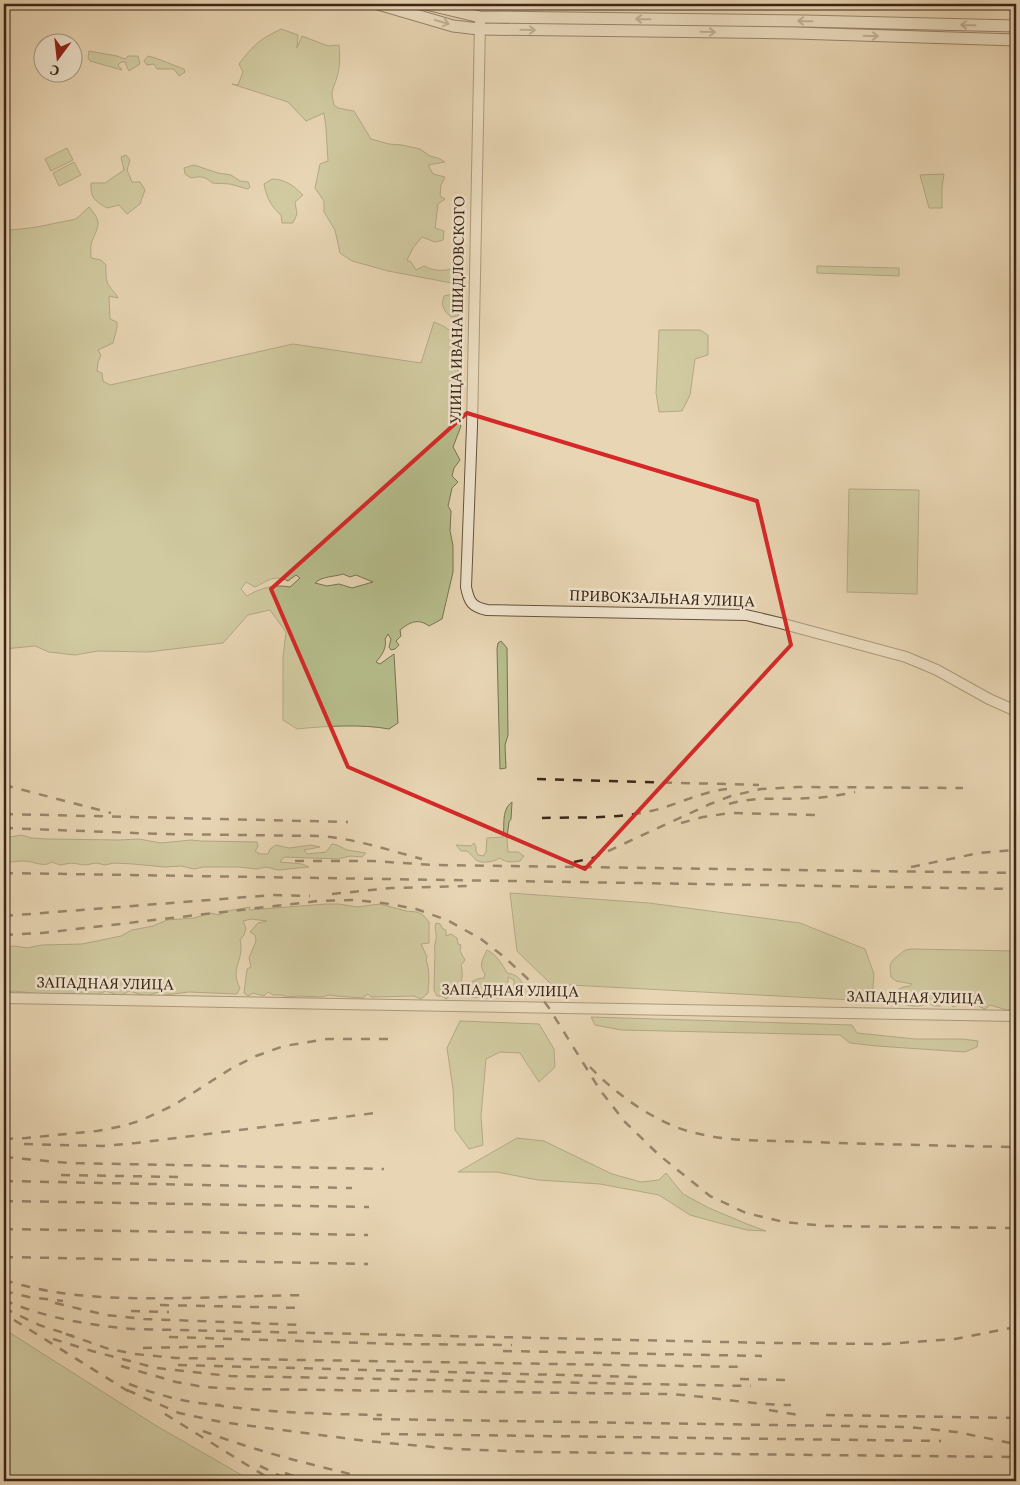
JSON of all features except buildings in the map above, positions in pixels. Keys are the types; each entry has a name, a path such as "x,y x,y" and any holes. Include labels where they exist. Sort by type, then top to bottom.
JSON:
{"main road":[{"path":"378,4 453,26 479,30 786,33 1016,40"},
{"path":"426,4 480,17 1016,26"}],"street":[{"name":"УЛИЦА ИВАНА ШИДЛОВСКОГО","path":"471,603 466,587 472,426 480,17"},
{"name":"ПРИВОКЗАЛЬНАЯ УЛИЦА","path":"471,603 487,610 746,615 906,656 1016,711"},
{"name":"ЗАПАДНАЯ УЛИЦА","path":"4,998 1016,1016"}],"highlighted area":[{"path":"467,413 757,501 791,645 585,869 348,767 271,589"}],"green space":[{"path":"281,29 298,35 297,48 302,36 328,46 339,45 339,69 332,93 334,105 338,108 354,111 371,139 420,149 430,156 445,162 428,165 433,174 445,177 441,185 440,196 445,199 438,204 435,228 444,231 443,240 435,242 422,237 413,248 407,260 411,262 416,270 424,266 440,270 456,268 462,285 388,271 352,261 340,253 335,230 324,212 324,201 315,188 320,164 328,161 324,113 306,121 288,102 232,84 238,85 243,72 239,64 257,43"},
{"path":"89,51 125,59 128,56 138,56 140,64 129,71 126,62 121,62 118,65 122,70 90,61 88,58"},
{"path":"148,56 184,69 185,72 179,76 174,69 157,69 154,64 147,65 144,61"},
{"path":"67,148 73,160 51,171 45,159"},
{"path":"126,155 130,160 127,170 132,182 140,182 145,190 140,204 127,214 119,205 107,208 99,203 92,196 91,188 91,183 105,183 124,170 121,157"},
{"path":"74,162 81,175 59,186 53,173"},
{"path":"194,165 231,175 240,181 248,182 250,187 248,189 230,184 212,183 203,177 191,178 185,174 184,168"},
{"path":"944,174 942,208 929,208 920,175"},
{"path":"272,179 281,180 289,184 303,195 295,202 297,214 293,223 282,223 281,215 274,208 266,193 264,184"},
{"path":"89,207 96,216 98,224 91,243 91,258 101,260 106,265 107,282 118,298 109,296 110,319 117,322 113,343 98,350 101,355 97,371 102,373 103,381 110,385 293,344 421,363 434,322 457,335 459,348 457,368 460,392 455,402 448,407 461,426 453,447 460,460 454,468 452,476 458,482 452,488 448,506 451,511 450,531 453,546 453,572 442,619 429,626 421,622 407,625 400,630 401,636 396,641 399,645 395,649 391,650 389,647 391,639 388,634 385,639 384,651 376,662 380,664 394,654 398,723 389,729 367,726 343,726 297,729 283,720 283,657 286,632 270,610 248,615 223,643 148,652 98,651 75,655 49,652 35,646 4,649 4,226 11,230 76,219","holes":["343,574 350,577 356,575 373,582 352,588 339,584 327,586 315,583 325,578","296,575 300,578 290,587 268,587 247,596 241,589 246,582 255,587 275,578 288,581"]},
{"path":"817,266 899,268 899,276 817,273"},
{"path":"453,294 459,301 460,309 458,316 451,317 445,311 442,304 444,296"},
{"path":"659,330 700,330 708,335 708,355 695,359 690,395 682,411 659,412 656,393"},
{"path":"849,489 919,490 917,594 847,592"},
{"path":"501,641 507,648 508,735 505,745 506,768 500,769 497,649 498,643"},
{"path":"512,802 507,838 508,852 518,852 524,856 520,861 512,862 500,858 481,862 476,860 467,851 461,851 456,845 471,846 474,843 478,855 483,856 486,852 487,838 503,837 506,809"},
{"path":"22,835 31,838 48,839 139,839 161,843 191,840 257,842 258,847 255,851 260,854 268,854 270,849 276,845 289,848 311,845 320,847 304,850 307,854 326,852 332,844 347,850 366,853 362,857 350,856 338,859 284,857 280,862 302,864 309,867 278,870 266,867 257,869 203,867 194,869 181,866 165,867 114,863 105,865 71,863 60,865 52,862 42,864 28,861 4,861 4,836"},
{"path":"510,893 649,903 800,923 865,949 874,974 872,1001 551,984 517,951"},
{"path":"326,904 357,907 380,904 423,915 429,922 429,943 421,944 427,957 428,993 421,999 414,996 371,997 368,994 363,998 329,995 322,997 287,997 273,995 268,992 264,996 253,993 248,996 244,993 247,969 251,967 249,958 256,941 255,935 250,932 258,923 267,921 251,919 243,921 246,928 240,940 241,954 236,975 240,988 237,994 189,992 165,995 159,992 146,996 129,991 120,996 106,991 96,995 82,993 41,994 14,991 4,993 4,947 27,948 42,945 82,944 121,936 132,930 153,926 167,920 194,918 210,913 219,915 228,911 250,907 249,910"},
{"path":"436,923 446,930 446,936 451,934 457,938 458,944 461,945 460,951 465,960 461,965 462,976 460,985 446,999 442,996 437,996 434,990"},
{"path":"912,949 1016,951 1016,1009 1007,1010 990,1005 985,1009 975,1002 953,1007 948,1002 941,1006 934,1006 928,1003 921,1006 905,1005 899,1001 897,990 912,984 896,981 891,977 890,965 903,952"},
{"path":"487,950 496,957 507,973 520,979 529,991 526,996 509,994 514,987 514,980 508,977 508,987 503,996 497,998 489,994 487,995 488,998 471,997 470,983 484,978 485,974 482,965"},
{"path":"591,1017 852,1025 857,1033 915,1039 978,1041 977,1047 965,1052 850,1043 840,1035 621,1030 595,1025"},
{"path":"460,1021 539,1024 554,1049 555,1067 539,1082 520,1053 500,1052 486,1059 481,1116 483,1145 469,1149 455,1130 453,1089 447,1048"},
{"path":"517,1138 544,1141 612,1174 641,1182 659,1180 666,1173 683,1194 709,1208 766,1231 747,1230 690,1215 659,1195 600,1184 538,1180 497,1172 458,1172"},
{"path":"4,1329 155,1425 252,1481 4,1481"}],"railway":[{"path":"537,779 759,785"},
{"path":"4,785 111,813"},
{"path":"574,862 593,858 710,804 731,796 761,789 799,787 963,788"},
{"path":"542,818 608,817 634,814 656,810 706,793 727,789"},
{"path":"729,804 759,799 800,799 855,792"},
{"path":"681,823 703,817 731,813 817,815"},
{"path":"4,814 348,822"},
{"path":"4,828 161,834 321,836 359,842 422,859"},
{"path":"911,867 979,853 1016,850"},
{"path":"295,861 372,861 434,865 1016,873"},
{"path":"4,873 1016,889"},
{"path":"332,894 391,888 467,886"},
{"path":"4,916 273,895 310,896"},
{"path":"4,935 42,933 318,901 355,900 416,909 447,920 481,939 527,978 549,1008 600,1090 625,1122 659,1155 710,1196 746,1213 784,1222 825,1226 1016,1228"},
{"path":"4,1139 97,1131 142,1120 174,1105 232,1068 256,1056 284,1046 327,1039 396,1039"},
{"path":"590,1067 619,1094 652,1116 676,1127 708,1136 758,1141 1016,1147"},
{"path":"24,1144 102,1146 136,1143 375,1113"},
{"path":"4,1157 69,1163 384,1169"},
{"path":"61,1175 181,1177"},
{"path":"4,1181 352,1188"},
{"path":"4,1201 369,1207"},
{"path":"4,1229 368,1235"},
{"path":"4,1257 368,1264"},
{"path":"4,1280 49,1291 117,1298 305,1295"},
{"path":"4,1291 29,1297 63,1301"},
{"path":"4,1300 35,1312 67,1320 132,1329 885,1344 955,1339 1016,1327"},
{"path":"55,1303 106,1315 144,1319 303,1325"},
{"path":"160,1305 303,1308"},
{"path":"4,1308 39,1325 73,1336"},
{"path":"131,1311 169,1312"},
{"path":"14,1320 131,1393"},
{"path":"66,1334 109,1349 176,1358 746,1367"},
{"path":"169,1337 397,1344 512,1345"},
{"path":"53,1339 156,1368 230,1376 751,1386"},
{"path":"143,1348 230,1346"},
{"path":"503,1351 762,1356"},
{"path":"178,1365 638,1377"},
{"path":"121,1366 176,1382 204,1387 667,1394 760,1404 791,1405"},
{"path":"740,1379 791,1380"},
{"path":"129,1384 174,1398 197,1403 221,1405"},
{"path":"127,1390 179,1413 221,1422 366,1441 455,1449 535,1452 1016,1457"},
{"path":"215,1405 319,1414 382,1415"},
{"path":"769,1410 799,1415"},
{"path":"165,1414 273,1481"},
{"path":"826,1415 1016,1418"},
{"path":"373,1419 909,1427 956,1432 1016,1444"},
{"path":"203,1431 269,1453 380,1481"},
{"path":"381,1434 941,1441"},
{"path":"260,1466 291,1481"},
{"path":"285,1473 309,1481"}]}
